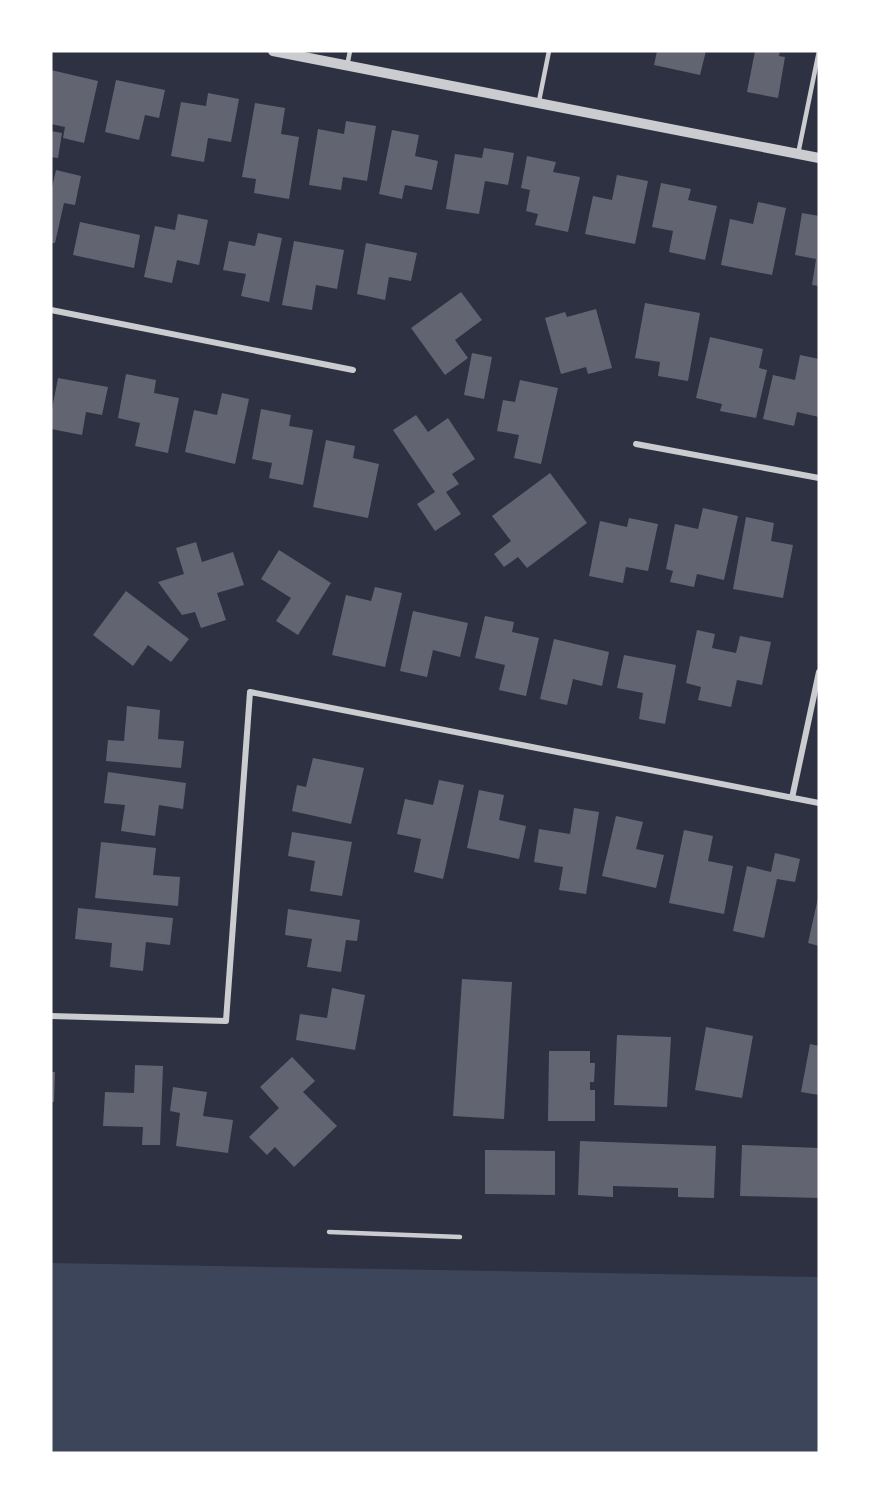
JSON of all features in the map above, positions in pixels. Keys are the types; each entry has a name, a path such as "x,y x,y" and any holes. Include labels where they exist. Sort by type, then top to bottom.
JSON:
{"street":[{"path":"273,51 819,158"},
{"path":"51,310 353,370"},
{"path":"636,444 819,478"},
{"path":"792,798 819,672"},
{"path":"51,1016 226,1021 250,692 819,803"}],"lane":[{"path":"347,66 350,51"},
{"path":"539,104 549,51"},
{"path":"798,154 819,51"},
{"path":"330,1232 460,1237"}],"shaded area":[{"path":"51,1263 819,1277 819,1453 51,1453"}],"building":[{"path":"657,51 706,51 700,75 654,65"},
{"path":"755,51 780,51 779,56 785,57 778,98 747,92"},
{"path":"51,70 98,81 84,143 63,138 65,127 51,124"},
{"path":"116,80 165,90 159,118 145,115 139,140 105,132"},
{"path":"208,93 239,99 231,142 208,138 204,162 171,156 181,102 206,106"},
{"path":"255,103 285,108 281,134 299,137 289,199 254,193 256,179 242,177"},
{"path":"346,121 376,126 367,181 343,177 341,190 309,185 318,129 344,134"},
{"path":"392,130 419,135 415,156 438,161 432,190 405,185 402,199 379,194"},
{"path":"51,131 62,133 58,158 51,157"},
{"path":"484,148 514,153 508,185 485,181 479,214 446,209 455,154 482,158"},
{"path":"527,156 556,162 553,172 580,177 568,232 535,225 538,214 526,211 530,190 521,188"},
{"path":"56,170 81,176 75,205 64,203 55,243 51,243 51,192"},
{"path":"617,175 648,181 635,244 585,234 593,196 612,200"},
{"path":"661,183 691,189 688,200 717,206 705,260 669,252 673,231 652,227"},
{"path":"758,202 786,208 772,275 721,265 730,219 753,224"},
{"path":"802,213 819,216 819,286 812,285 816,259 795,255"},
{"path":"178,214 208,220 199,265 177,260 172,283 144,277 155,226 175,230"},
{"path":"80,222 140,235 134,268 73,255"},
{"path":"258,233 282,238 269,302 241,296 246,274 223,270 229,241 255,246"},
{"path":"294,241 344,250 337,289 316,285 312,310 282,305"},
{"path":"366,243 417,253 411,281 389,277 385,300 357,294"},
{"path":"461,292 482,320 455,340 468,358 445,375 411,328"},
{"path":"645,303 700,313 688,381 658,376 660,362 635,358"},
{"path":"596,309 612,368 588,374 586,367 561,374 545,318 565,312 567,317"},
{"path":"710,337 763,349 759,368 767,370 756,418 720,411 722,404 696,398"},
{"path":"472,353 492,357 484,399 464,395"},
{"path":"800,355 819,359 819,417 797,412 794,426 763,419 773,375 795,380"},
{"path":"126,374 156,380 154,393 179,398 168,453 135,446 140,423 118,418"},
{"path":"58,378 108,387 102,415 86,412 82,435 51,429 51,414"},
{"path":"520,380 558,388 541,464 514,458 519,435 497,431 503,400 515,402"},
{"path":"222,393 249,399 235,464 185,452 194,410 217,415"},
{"path":"261,409 291,415 289,426 313,430 303,485 269,478 272,463 252,459"},
{"path":"416,415 428,432 448,418 475,459 452,474 459,484 446,492 461,514 435,531 417,504 435,492 393,430"},
{"path":"326,440 355,446 353,458 379,464 368,518 313,507"},
{"path":"550,473 587,523 527,568 518,557 504,567 494,554 511,541 492,516"},
{"path":"703,508 738,516 724,580 697,574 694,587 670,582 673,571 666,569 675,524 698,529"},
{"path":"746,517 774,523 771,541 793,545 783,598 733,589"},
{"path":"629,518 658,524 648,571 626,567 623,583 589,576 600,521 627,527"},
{"path":"196,542 202,562 233,552 244,585 217,593 226,620 201,628 195,612 182,615 158,582 184,574 176,548"},
{"path":"279,550 331,583 298,635 276,621 291,598 261,579"},
{"path":"375,587 402,593 385,667 332,655 346,595 371,601"},
{"path":"126,591 189,639 171,662 148,645 133,666 93,635"},
{"path":"413,611 468,623 460,657 433,650 427,677 400,671"},
{"path":"485,616 514,622 512,632 539,638 526,696 499,690 505,665 475,658"},
{"path":"697,630 715,634 712,648 736,653 740,636 771,642 762,685 737,680 731,707 698,700 701,687 686,683"},
{"path":"554,639 609,652 602,686 573,679 567,705 540,699"},
{"path":"624,655 676,665 665,724 639,719 643,693 617,688"},
{"path":"127,706 160,710 158,739 184,741 181,768 106,761 108,740 124,741"},
{"path":"313,758 364,768 351,824 292,811 297,785 306,787"},
{"path":"108,772 186,783 183,809 159,805 155,836 121,831 125,805 104,803"},
{"path":"439,780 464,785 443,879 414,872 421,839 397,834 405,799 433,805"},
{"path":"479,790 504,795 499,820 526,826 519,859 467,848"},
{"path":"574,808 599,812 586,894 559,890 563,867 534,862 539,829 570,834"},
{"path":"616,816 643,822 636,849 664,855 656,888 602,876"},
{"path":"684,830 713,836 708,861 733,866 724,914 669,903"},
{"path":"292,832 352,842 342,896 310,891 315,861 288,856"},
{"path":"101,842 156,848 153,875 180,877 178,906 95,898"},
{"path":"775,853 800,859 795,882 777,879 764,938 733,931 747,866 771,872"},
{"path":"819,898 819,946 808,943"},
{"path":"78,908 173,918 170,945 146,942 143,971 110,967 112,943 75,939"},
{"path":"288,909 360,920 357,941 346,940 341,972 307,967 312,939 285,935"},
{"path":"462,979 512,982 504,1119 453,1116"},
{"path":"332,988 365,995 355,1050 296,1040 300,1014 327,1018"},
{"path":"706,1027 753,1036 742,1098 695,1090"},
{"path":"617,1035 671,1037 667,1107 614,1105"},
{"path":"810,1044 819,1046 819,1095 801,1092"},
{"path":"549,1051 590,1051 590,1063 595,1063 594,1082 590,1082 590,1090 595,1090 595,1121 548,1121"},
{"path":"292,1057 315,1081 303,1092 337,1126 294,1167 275,1147 267,1155 249,1137 279,1108 260,1087"},
{"path":"135,1065 163,1066 160,1145 142,1145 143,1127 103,1126 105,1092 134,1093"},
{"path":"51,1072 55,1072 54,1102 51,1102"},
{"path":"173,1087 207,1092 203,1116 233,1120 228,1153 176,1146 180,1113 170,1111"},
{"path":"580,1141 716,1146 714,1198 678,1197 678,1188 613,1186 613,1197 578,1195"},
{"path":"742,1145 819,1148 819,1198 740,1196"},
{"path":"485,1150 555,1151 555,1195 485,1194"}]}
